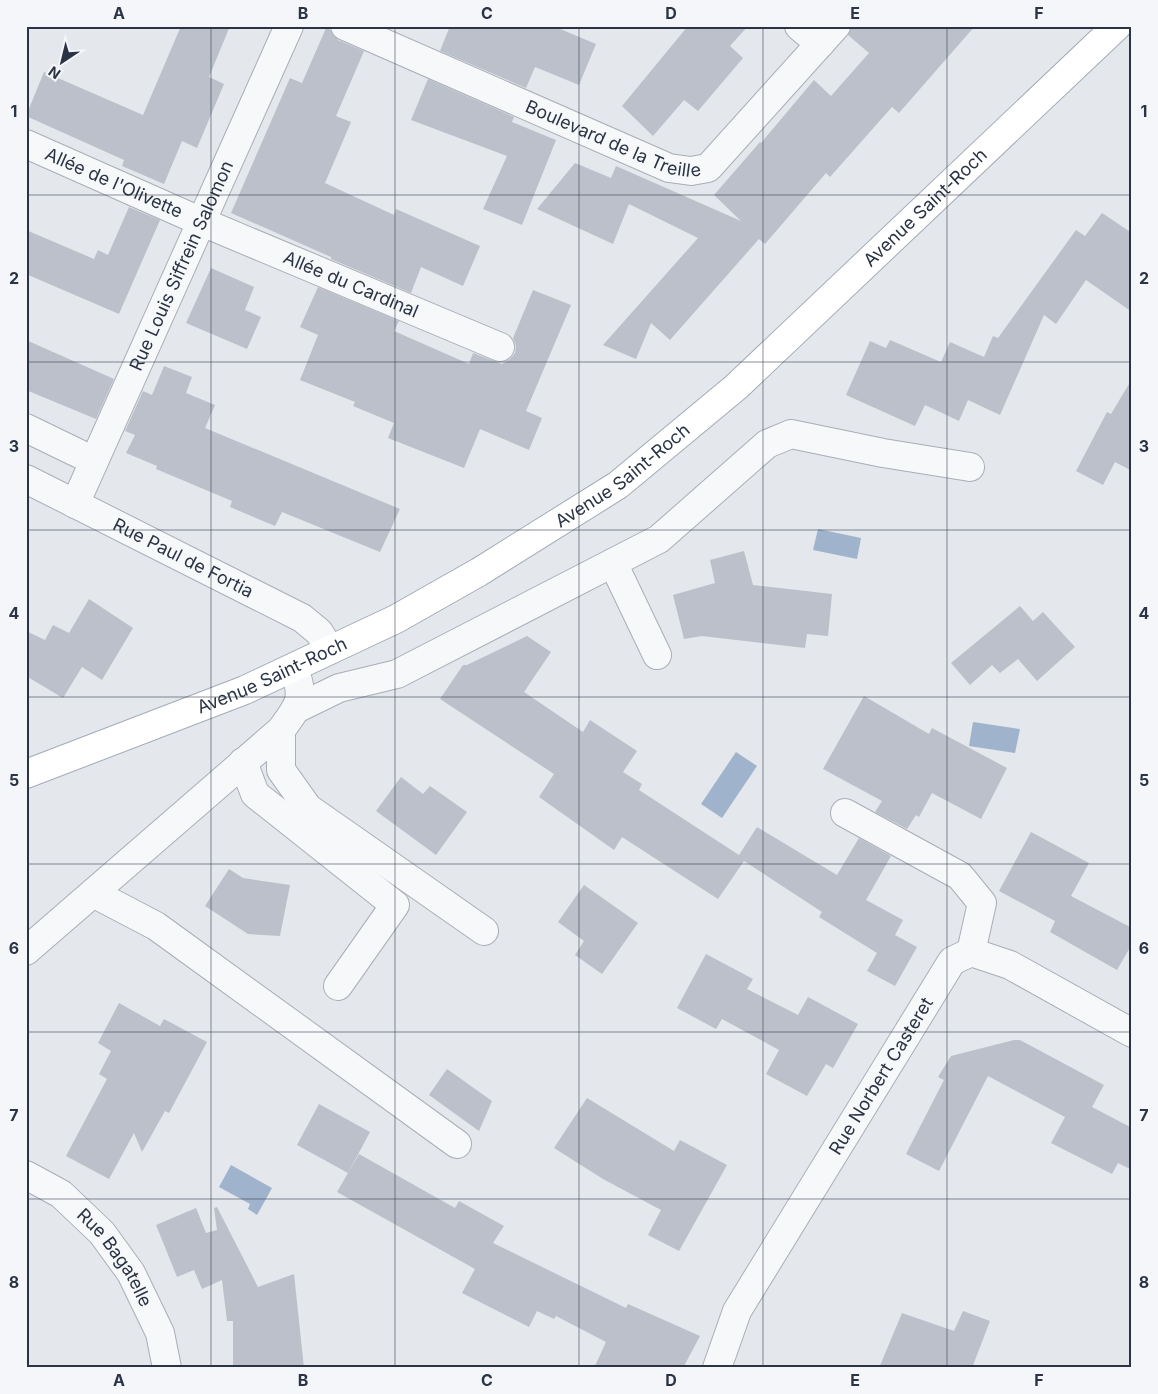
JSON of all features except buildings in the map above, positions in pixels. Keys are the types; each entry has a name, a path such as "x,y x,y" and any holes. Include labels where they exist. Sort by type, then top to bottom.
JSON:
{"main road":[{"name":"Avenue Saint-Roch","path":"26,774 245,690 396,619 487,568 618,485 676,439 736,387 1117,26"}],"street":[{"name":"Rue Louis Siffrein Salomon","path":"75,504 289,26"},
{"name":"Boulevard de la Treille","path":"345,26 669,168 691,172 708,168 828,35"},
{"path":"800,26 828,35"},
{"name":"Allée de l'Olivette","path":"26,144 202,222"},
{"name":"Allée du Cardinal","path":"202,222 500,347"},
{"path":"26,428 94,461"},
{"path":"26,951 243,762 289,719 339,688 397,674 659,539 767,444 791,434 883,453 970,467"},
{"name":"Rue Paul de Fortia","path":"26,478 302,618 319,632 330,650"},
{"path":"613,563 657,655"},
{"path":"294,668 302,690 289,719 281,770 308,808 484,931"},
{"path":"243,762 255,794 395,905 338,986"},
{"path":"845,813 960,876 982,903 971,952 1010,965 1132,1033"},
{"path":"93,893 156,926 457,1144"},
{"name":"Rue Norbert Casteret","path":"717,1368 737,1311 952,961 971,952"},
{"name":"Rue Bagatelle","path":"26,1175 60,1194 102,1233 131,1273 160,1333 166,1368"}],"water":[{"path":"818,529 861,538 857,559 813,550"},
{"path":"973,722 1020,729 1015,753 969,746"},
{"path":"736,752 757,766 722,818 701,804"},
{"path":"231,1165 272,1188 257,1215 248,1209 250,1204 219,1187"}]}
